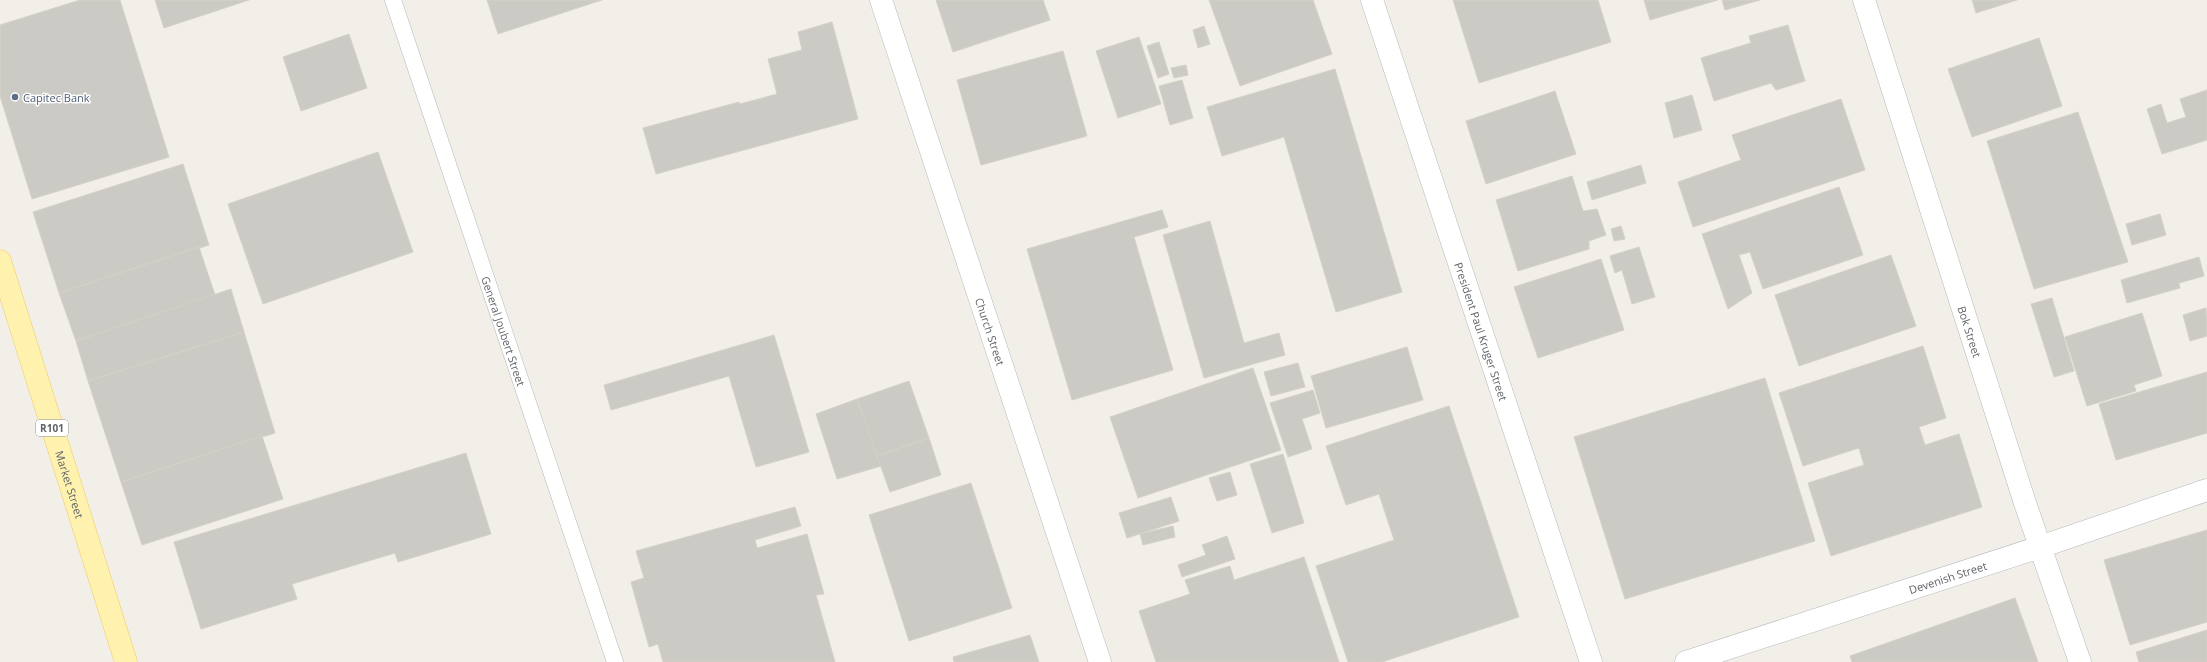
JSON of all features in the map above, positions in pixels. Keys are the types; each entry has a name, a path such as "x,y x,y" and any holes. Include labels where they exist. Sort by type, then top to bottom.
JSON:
{"main road":[{"name":"Market Street","path":"0,261 126,662"}],"street":[{"name":"Church Street","path":"881,0 1100,662"},
{"name":"President Paul Kruger Street","path":"1372,0 1591,662"},
{"name":"Bok Street","path":"1864,0 2040,547 2080,662"},
{"name":"Devenish Street","path":"1686,662 2040,547 2207,490"}],"lane":[{"name":"General Joubert Street","path":"393,0 615,662"}],"building":[{"path":"80,0 120,0 169,157 32,199 0,96 0,25"},
{"path":"155,0 249,0 164,28"},
{"path":"487,0 602,0 498,34"},
{"path":"936,0 1043,0 1050,20 953,52"},
{"path":"1209,0 1313,0 1332,54 1240,86"},
{"path":"1453,0 1598,0 1611,42 1479,83"},
{"path":"1644,0 1718,0 1650,20"},
{"path":"1722,0 1760,0 1725,10"},
{"path":"1972,0 2017,0 1976,13"},
{"path":"832,22 858,119 656,174 643,128 739,102 740,104 777,94 768,59 802,50 798,32"},
{"path":"1788,25 1805,81 1776,90 1771,83 1714,101 1701,58 1751,43 1749,36"},
{"path":"1204,26 1210,44 1198,48 1193,30"},
{"path":"349,34 367,88 301,111 283,57"},
{"path":"1139,37 1161,104 1118,118 1096,51"},
{"path":"2039,38 2062,106 1972,137 1948,69"},
{"path":"1159,42 1169,74 1158,78 1147,46"},
{"path":"1063,51 1087,136 981,165 957,80"},
{"path":"1186,65 1188,75 1174,78 1171,68"},
{"path":"1335,69 1402,292 1336,312 1284,137 1222,156 1207,107"},
{"path":"1182,80 1193,118 1170,125 1159,86"},
{"path":"2207,90 2207,140 2162,154 2147,109 2161,104 2167,123 2186,117 2180,99"},
{"path":"1555,91 1576,154 1486,184 1466,121"},
{"path":"1692,95 1702,130 1674,138 1665,103"},
{"path":"1841,99 1865,170 1693,227 1678,182 1741,160 1732,135"},
{"path":"2078,112 2128,262 2034,289 1987,141"},
{"path":"378,152 413,252 263,304 228,204"},
{"path":"183,164 209,245 59,293 33,212"},
{"path":"1641,165 1646,183 1592,200 1587,182"},
{"path":"1572,176 1583,211 1597,209 1606,235 1589,241 1589,249 1518,271 1496,200"},
{"path":"1839,187 1863,255 1763,289 1750,252 1739,255 1752,293 1728,309 1702,234"},
{"path":"1162,210 1168,227 1134,237 1173,370 1072,400 1027,249"},
{"path":"2160,214 2166,235 2132,245 2126,224"},
{"path":"1210,221 1244,343 1279,333 1285,355 1204,378 1163,235"},
{"path":"1621,226 1625,239 1614,241 1611,229"},
{"path":"199,247 215,295 76,341 59,293"},
{"path":"1639,247 1655,297 1632,304 1622,270 1615,273 1610,256"},
{"path":"1891,255 1916,326 1799,366 1775,295"},
{"path":"2199,257 2204,276 2179,283 2180,288 2127,303 2121,280"},
{"path":"1601,259 1624,330 1538,358 1514,287"},
{"path":"231,289 244,332 88,381 76,341"},
{"path":"2052,298 2074,371 2054,377 2031,304"},
{"path":"2206,308 2207,336 2190,341 2183,315"},
{"path":"2142,313 2162,376 2134,385 2136,391 2087,406 2065,337"},
{"path":"244,332 275,433 121,482 88,381"},
{"path":"774,335 809,452 756,467 729,376 611,410 604,385"},
{"path":"1923,346 1946,418 1919,427 1925,445 1959,434 1982,507 1831,556 1808,483 1864,465 1859,448 1803,466 1779,393"},
{"path":"1407,347 1423,400 1326,428 1311,376"},
{"path":"1298,363 1305,387 1271,396 1264,372"},
{"path":"1253,368 1281,450 1138,498 1110,417"},
{"path":"2207,372 2207,433 2116,460 2099,404"},
{"path":"1765,378 1815,541 1625,599 1574,437"},
{"path":"909,381 929,438 877,456 857,399"},
{"path":"1313,390 1320,413 1302,419 1312,449 1288,457 1270,403"},
{"path":"857,399 881,466 837,479 816,414"},
{"path":"1449,406 1519,617 1382,662 1348,662 1316,566 1394,540 1379,494 1346,505 1326,446"},
{"path":"262,436 283,499 142,545 121,482"},
{"path":"929,438 941,475 890,492 877,456"},
{"path":"466,453 491,534 398,562 395,553 292,584 297,599 201,629 174,542"},
{"path":"1283,454 1304,523 1272,533 1250,464"},
{"path":"1230,472 1237,495 1217,501 1209,478"},
{"path":"971,483 1012,608 909,641 869,515"},
{"path":"1171,497 1179,521 1127,538 1119,513"},
{"path":"795,507 801,526 755,540 757,548 807,534 824,594 816,595 835,662 663,662 658,644 649,647 631,582 644,578 636,551"},
{"path":"1173,526 1175,537 1143,545 1140,534"},
{"path":"2207,530 2207,622 2130,645 2104,560"},
{"path":"1227,536 1235,559 1182,577 1178,565 1206,555 1202,545"},
{"path":"1304,557 1339,662 1156,662 1139,611 1190,594 1185,580 1230,566 1234,580"},
{"path":"2015,598 2038,662 1852,662 1850,656"},
{"path":"2207,630 2207,662 2139,662 2136,652"},
{"path":"1030,635 1039,662 954,662 953,657"}],"place":[{"name":"Capitec Bank","path":"15,97"}]}
